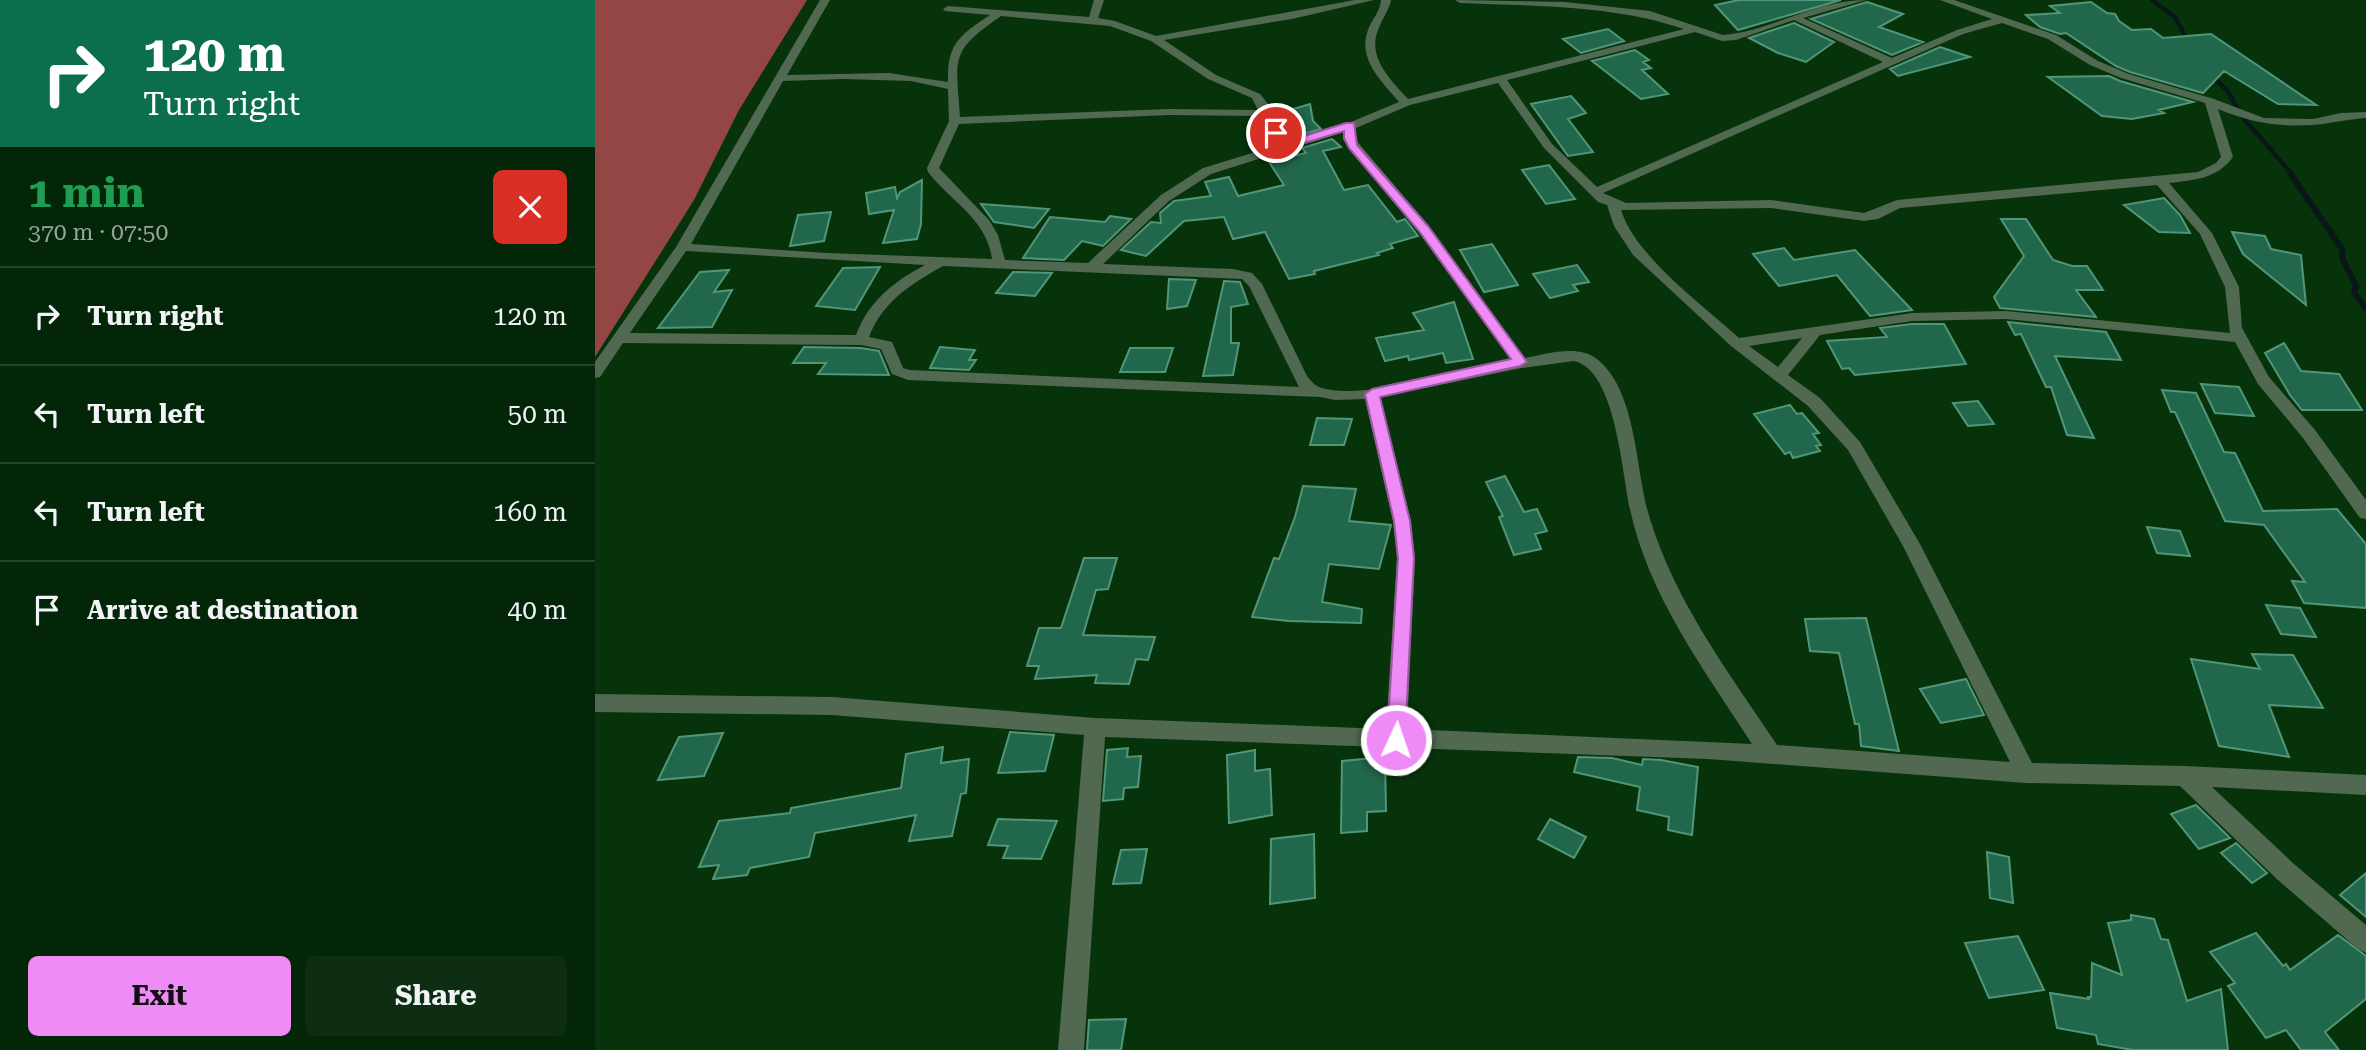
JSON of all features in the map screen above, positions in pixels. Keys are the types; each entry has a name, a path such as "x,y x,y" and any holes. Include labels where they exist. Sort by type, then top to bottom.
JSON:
{"street":[{"path":"595,373 682,247 825,0"},
{"path":"1093,20 1099,0"},
{"path":"1155,38 1281,18 1369,0"},
{"path":"1387,0 1369,38 1369,48 1384,78 1406,103"},
{"path":"1460,0 1603,8 1666,18 1727,38 1861,0"},
{"path":"1650,0 1666,18"},
{"path":"1807,0 1824,9"},
{"path":"1945,0 1976,5 2052,37 2094,63 2125,76 2210,101 2263,121 2313,122 2341,116 2366,116"},
{"path":"948,9 1093,20 1112,23 1155,38 1212,77 1256,96 1263,105 1262,120 1266,126 1298,142"},
{"path":"999,13 960,41 954,50 955,121 933,168 933,172 994,234 999,263"},
{"path":"1794,17 1892,62"},
{"path":"1595,192 1959,32 2004,19"},
{"path":"1093,266 1165,198 1207,171 1350,126 1406,103 1695,29"},
{"path":"778,78 881,78 937,82 953,87"},
{"path":"1501,80 1548,146 1595,192 1612,204 1625,207 1771,204 1864,217 1881,213 1897,204 2201,175 2220,166 2227,157 2210,101"},
{"path":"955,121 1169,112 1263,113"},
{"path":"1350,126 1349,138 1352,146 1423,228 1520,362"},
{"path":"2160,181 2212,243 2232,287 2235,328 2263,380 2309,434 2366,513"},
{"path":"1612,204 1620,226 1639,252 1736,343 1814,402 1854,446 1882,491 2026,773"},
{"path":"682,247 827,257 1209,271 1247,276 1255,284 1300,377 1306,387 1317,393"},
{"path":"861,340 876,306 893,290 942,261"},
{"path":"1736,343 1912,317 2007,315 2239,338"},
{"path":"1780,374 1814,333"},
{"path":"619,338 861,340 887,345 897,371 908,375 1317,393 1372,394 1520,362 1582,357 1594,363 1605,377 1618,412 1632,466 1639,513 1653,556 1682,617 1770,753"},
{"path":"1372,394 1402,521 1406,558 1396,740"},
{"path":"595,703 832,706 1095,727 1770,753 2026,773 2185,776 2366,785"},
{"path":"1071,1050 1095,727"},
{"path":"2185,776 2286,872 2366,941"}],"shaded area":[{"path":"595,0 807,0 739,110 694,200 595,357"}],"building":[{"path":"1739,0 1841,0 1738,30 1715,5"},
{"path":"1867,2 1903,14 1879,27 1923,42 1892,55 1811,19"},
{"path":"2091,2 2107,13 2115,14 2119,21 2132,30 2151,29 2163,38 2211,34 2316,105 2278,104 2224,71 2203,93 2130,72 2116,66 2066,33 2060,34 2040,27 2026,15 2060,13 2050,6"},
{"path":"1794,23 1834,42 1806,62 1778,53 1749,38"},
{"path":"1608,29 1624,41 1581,53 1563,39"},
{"path":"1940,47 1970,57 1898,76 1890,69"},
{"path":"1635,50 1649,60 1643,62 1651,68 1642,70 1668,94 1641,99 1592,61"},
{"path":"2109,76 2193,102 2159,110 2164,113 2132,119 2102,116 2048,77"},
{"path":"1571,96 1586,113 1568,119 1593,152 1568,156 1531,104"},
{"path":"1310,104 1313,121 1321,129 1299,135 1283,127 1273,115"},
{"path":"1332,139 1341,147 1323,151 1344,190 1368,185 1397,222 1405,219 1418,236 1390,244 1393,248 1377,253 1379,255 1289,279 1265,232 1233,239 1224,217 1184,221 1146,256 1121,250 1151,222 1161,223 1160,213 1174,201 1211,196 1205,182 1229,177 1238,196 1284,185 1269,162 1306,153 1302,148"},
{"path":"1549,165 1575,199 1546,204 1522,170"},
{"path":"922,180 921,224 917,239 883,243 894,210 869,214 866,193 895,187 897,198 900,192"},
{"path":"2164,198 2180,215 2190,233 2159,232 2124,205"},
{"path":"981,204 1049,209 1034,228 994,222"},
{"path":"831,212 824,241 790,246 798,215"},
{"path":"1110,216 1131,219 1103,246 1082,241 1064,260 1023,258 1050,217 1105,222"},
{"path":"2001,219 2026,219 2053,260 2072,266 2087,266 2103,290 2076,290 2096,317 2000,308 1994,297 2024,256"},
{"path":"2232,232 2265,236 2271,249 2301,255 2306,305 2243,254"},
{"path":"1492,244 1518,285 1484,292 1460,250"},
{"path":"1784,248 1794,260 1855,250 1912,310 1870,316 1837,275 1779,286 1753,254"},
{"path":"1577,265 1589,282 1573,285 1578,291 1550,298 1533,274"},
{"path":"880,267 855,310 816,306 843,268"},
{"path":"729,270 714,292 732,290 712,327 658,328 700,272"},
{"path":"1013,272 1052,273 1035,296 996,293"},
{"path":"1169,279 1196,280 1187,306 1167,309"},
{"path":"1224,281 1240,282 1248,304 1231,307 1231,343 1239,343 1233,375 1203,376"},
{"path":"1454,302 1473,359 1446,363 1443,353 1409,360 1408,356 1385,361 1376,338 1424,330 1413,313"},
{"path":"2008,322 2106,332 2121,360 2055,356 2094,438 2067,435 2051,387 2046,387 2021,334 2015,335"},
{"path":"1944,324 1966,364 1855,375 1849,368 1842,369 1827,341 1887,337 1880,328"},
{"path":"2284,343 2301,371 2339,374 2362,410 2302,410 2265,353"},
{"path":"804,347 879,351 889,375 818,374 826,363 793,363"},
{"path":"940,347 975,350 969,360 976,360 969,370 930,368"},
{"path":"1130,348 1173,348 1165,372 1120,372"},
{"path":"2201,384 2239,387 2254,416 2215,413"},
{"path":"2162,390 2196,393 2224,452 2235,453 2263,511 2337,509 2366,544 2366,608 2304,603 2292,581 2305,582 2264,525 2225,521 2175,412 2171,412"},
{"path":"1978,401 1994,424 1968,426 1953,403"},
{"path":"1790,405 1797,414 1802,413 1819,433 1813,434 1821,445 1816,446 1820,451 1793,458 1790,452 1785,454 1754,414"},
{"path":"1317,418 1352,419 1344,445 1310,445"},
{"path":"1505,476 1524,512 1537,509 1547,531 1535,534 1541,549 1514,555 1499,517 1503,516 1486,482"},
{"path":"1303,486 1356,489 1349,521 1391,525 1379,569 1329,564 1322,602 1362,609 1361,623 1252,617 1274,558 1279,559"},
{"path":"2147,527 2180,531 2190,556 2157,553"},
{"path":"1084,558 1117,558 1108,589 1096,590 1083,635 1155,637 1148,660 1136,659 1129,684 1095,683 1097,675 1035,679 1039,666 1027,666 1039,628 1061,628"},
{"path":"2266,605 2300,608 2316,637 2281,634"},
{"path":"1866,618 1899,751 1861,746 1859,724 1855,724 1839,653 1810,651 1805,619"},
{"path":"2252,654 2293,655 2323,708 2269,705 2289,757 2219,746 2191,659 2260,669"},
{"path":"1966,679 1984,715 1941,723 1920,689"},
{"path":"1010,732 1054,735 1045,771 998,773"},
{"path":"723,733 704,776 658,780 679,737"},
{"path":"943,747 941,763 969,759 966,793 961,794 952,836 909,841 916,815 815,833 809,857 750,868 747,875 713,879 719,865 699,867 719,821 790,813 791,808 901,788 906,754"},
{"path":"1128,748 1127,757 1141,756 1138,787 1124,788 1123,799 1103,801 1107,750"},
{"path":"1255,750 1255,771 1270,769 1272,815 1229,823 1227,755"},
{"path":"1385,757 1386,811 1367,812 1367,831 1341,833 1342,761"},
{"path":"1578,757 1612,758 1642,765 1643,759 1661,760 1698,767 1692,835 1668,830 1669,817 1637,810 1640,787 1574,772"},
{"path":"2196,805 2230,838 2199,849 2171,814"},
{"path":"998,819 1057,821 1041,859 1003,858 1008,846 988,845"},
{"path":"1550,819 1586,837 1574,858 1538,839"},
{"path":"1314,834 1315,898 1270,904 1271,839"},
{"path":"2236,843 2267,873 2252,883 2221,853"},
{"path":"1147,849 1141,883 1113,884 1121,850"},
{"path":"1987,852 2009,857 2013,903 1990,898"},
{"path":"2366,873 2366,917 2340,895"},
{"path":"2131,915 2154,919 2161,939 2168,940 2187,1001 2221,989 2228,1050 2133,1050 2098,1044 2096,1035 2057,1028 2050,993 2089,999 2092,963 2122,975 2108,923 2131,920"},
{"path":"2256,933 2283,966 2286,964 2290,970 2338,935 2366,956 2366,999 2325,1032 2339,1050 2301,1050 2286,1030 2266,1038 2228,986 2235,983 2210,952"},
{"path":"2018,936 2044,990 1989,998 1965,943"},
{"path":"1126,1019 1121,1050 1087,1050 1089,1020"}],"waterway":[{"path":"2152,0 2175,17 2190,45"},
{"path":"2208,73 2228,91 2240,114 2292,174"},
{"path":"2290,173 2342,249 2343,260 2356,286 2354,293 2366,308"}],"route":[{"path":"1276,133 1298,142 1350,126 1349,138 1352,146 1423,228 1520,362 1372,394 1402,521 1406,558 1396,740"}]}
